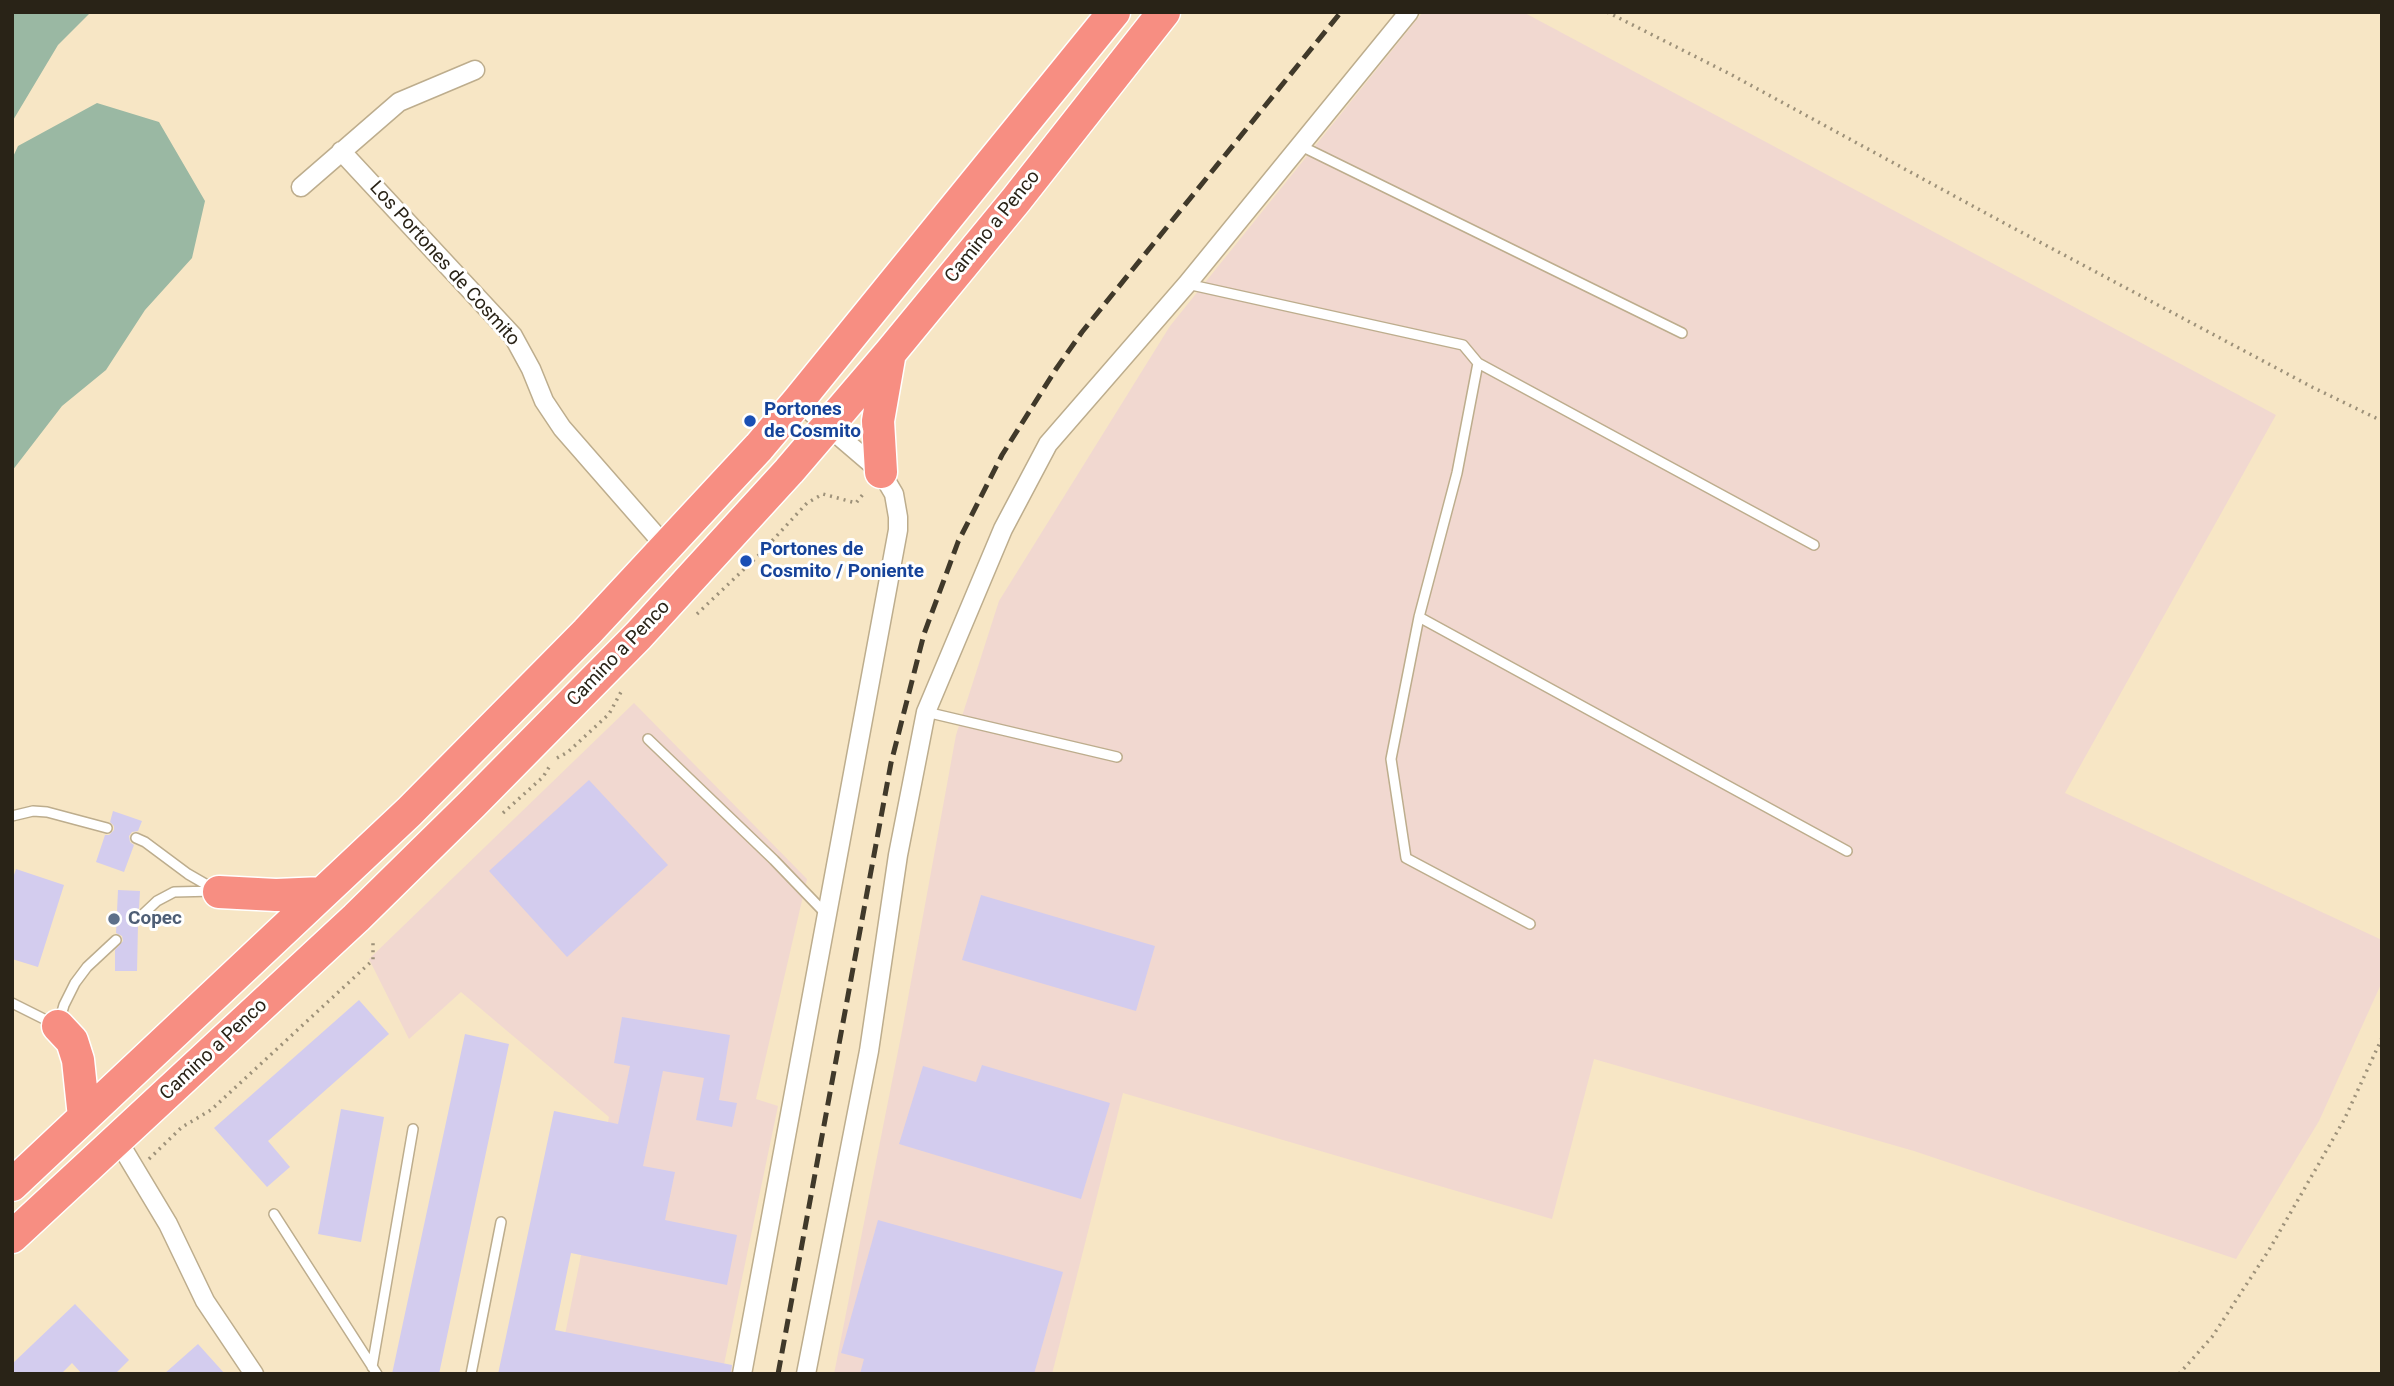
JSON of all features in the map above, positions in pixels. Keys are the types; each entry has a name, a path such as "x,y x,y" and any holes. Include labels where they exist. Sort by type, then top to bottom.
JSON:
{"highway":[{"name":"Camino a Penco","path":"12,1185 323,893 500,721 666,547 798,401 1114,12"},
{"name":"Camino a Penco","path":"12,1237 356,918 491,786 638,636 828,426 890,353 1016,200 1164,12"},
{"path":"881,472 878,421 890,353"},
{"path":"219,892 276,895 323,893"},
{"path":"58,1026 68,1035 76,1053 84,1117"}],"street":[{"path":"806,1374 869,1051 898,855 926,712 1003,530 1048,444 1187,284 1409,12"},
{"path":"301,187 399,102 475,70"},
{"name":"Los Portones de Cosmito","path":"341,151 513,336 544,401 562,428 666,547"},
{"path":"742,1374 896,545 898,517 897,505 881,472 798,401"},
{"path":"117,1139 168,1224 205,1301 254,1374"}],"lane":[{"path":"1301,146 1682,333"},
{"path":"1187,284 1463,345 1478,363 1814,545"},
{"path":"1478,363 1457,473 1419,617 1391,759 1406,858 1530,924"},
{"path":"1419,617 1847,851"},
{"path":"926,712 1117,757"},
{"path":"648,739 828,916"},
{"path":"12,816 33,811 47,812 107,828"},
{"path":"136,838 219,892"},
{"path":"139,918 157,901 174,892 219,892"},
{"path":"12,1003 58,1026 64,1005 75,983 87,967 116,940"},
{"path":"374,1371 413,1129"},
{"path":"274,1214 374,1371"},
{"path":"471,1374 501,1222"}],"path":[{"path":"1607,12 1730,74 2312,387 2382,421"},
{"path":"688,622 760,554 807,503 823,494 856,503 881,472"},
{"path":"500,816 543,777 556,758 568,752 609,714 623,690"},
{"path":"136,1171 182,1126 211,1110 373,960 372,941 378,930"},
{"path":"2179,1374 2212,1337 2269,1250 2344,1120 2382,1038"}],"shaded area":[{"path":"1423,12 1523,12 2276,415 2065,793 2382,940 2382,982 2319,1121 2236,1259 1914,1151 1594,1059 1552,1219 1123,1093 1052,1374 834,1374 902,1031 956,735 999,601 1170,326"},
{"path":"634,703 807,879 756,1099 778,1106 722,1374 557,1374 609,1117 461,992 409,1039 369,959"}],"green space":[{"path":"12,12 91,12 58,45 12,122"},
{"path":"97,103 159,122 205,201 192,258 145,310 106,370 62,406 12,471 12,159 18,146"}],"building":[{"path":"589,780 668,865 567,957 489,871"},
{"path":"113,811 142,821 138,831 129,836 134,845 124,872 96,862 105,835 114,830 110,822"},
{"path":"16,869 64,885 38,967 12,959 12,881"},
{"path":"118,890 140,891 139,908 132,917 138,925 137,971 115,971 115,950 123,941 122,936 116,933"},
{"path":"981,895 1155,946 1136,1011 962,960"},
{"path":"359,1000 389,1034 268,1141 290,1167 267,1187 214,1128"},
{"path":"622,1017 730,1035 719,1100 737,1103 732,1127 696,1120 704,1078 663,1071 643,1166 675,1172 665,1220 737,1235 727,1285 571,1253 555,1330 732,1365 731,1374 498,1374 554,1111 618,1124 630,1066 614,1063"},
{"path":"465,1034 509,1044 439,1374 392,1374"},
{"path":"982,1065 1110,1103 1081,1199 899,1144 923,1066 976,1082"},
{"path":"341,1109 384,1117 361,1242 318,1234"},
{"path":"878,1220 1063,1272 1034,1374 860,1374 864,1359 841,1353"},
{"path":"75,1304 129,1360 115,1374 82,1374 72,1363 61,1374 12,1374 12,1364"},
{"path":"198,1344 225,1374 164,1374"}],"railway":[{"path":"778,1374 891,763 924,634 958,542 1002,455 1082,332 1341,12"}],"place":[{"name":"Portones de Cosmito","path":"750,421"},
{"name":"Portones de Cosmito / Poniente","path":"746,561"},
{"name":"Copec","path":"114,919"}]}
